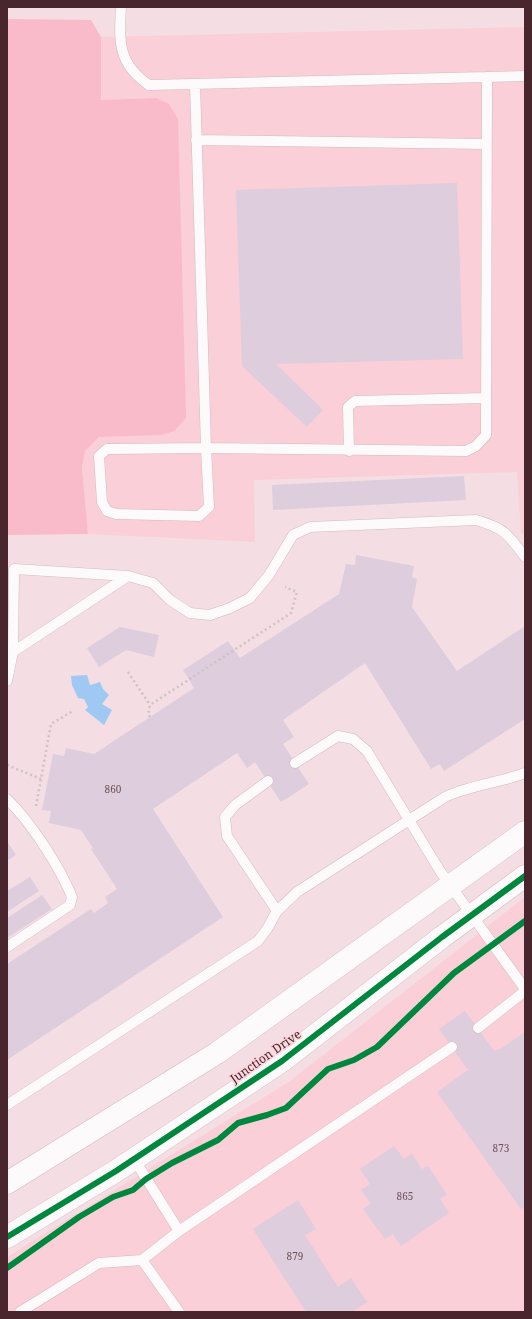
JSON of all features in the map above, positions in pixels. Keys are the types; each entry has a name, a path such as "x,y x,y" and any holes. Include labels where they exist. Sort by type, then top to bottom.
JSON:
{"street":[{"path":"7,1183 217,1053 525,832"},
{"name":"Junction Drive","path":"7,1237 134,1159 282,1061 525,876"}],"lane":[{"path":"120,7 119,33 124,57 135,76 149,85 525,76"},
{"path":"195,84 206,448 209,506 199,516 116,514 107,511 102,502 99,456 107,449 206,448 349,451 466,451 476,446 486,435 487,77"},
{"path":"196,140 487,144"},
{"path":"349,451 348,407 354,401 486,398"},
{"path":"7,681 13,652 14,569 128,576 153,583 170,600 190,613 210,615 230,608 250,598 269,575 292,535 310,527 476,520 496,526 509,536 525,557"},
{"path":"13,652 128,576"},
{"path":"295,763 338,736 353,738 367,751 409,821 451,885 525,990 478,1028"},
{"path":"7,1105 258,941 277,911 298,892 445,797 461,789 491,784 525,773"},
{"path":"268,781 235,805 225,817 226,836 277,911"},
{"path":"7,799 31,828 58,866 72,897 70,905 7,947"},
{"path":"20,1312 99,1264 142,1260 179,1231 452,1047"},
{"path":"134,1159 179,1231"},
{"path":"142,1260 179,1312"}],"path":[{"path":"150,717 148,714 150,706 291,613 297,592 286,587"},
{"path":"128,672 150,706"},
{"path":"31,828 51,724 73,711"},
{"path":"7,765 41,779"}],"shaded area":[{"path":"7,19 91,20 101,37 101,100 156,98 169,104 178,119 186,418 174,431 161,435 99,437 85,451 82,468 88,534 7,535"},
{"path":"525,27 525,537 521,533 517,472 254,480 255,542 88,534 82,468 85,451 99,437 162,434 156,98 101,100 101,37"},
{"path":"525,897 525,1312 7,1312 7,1257 290,1081"}],"water":[{"path":"87,675 90,685 100,682 103,689 109,695 102,704 112,710 104,725 85,710 88,707 84,699 78,698 72,685 71,676"}],"building":[{"path":"457,183 463,359 276,364 323,410 307,427 242,366 236,190"},
{"path":"464,476 466,500 273,510 272,485"},
{"path":"356,555 414,566 412,577 417,579 412,607 457,671 525,626 525,719 444,771 440,764 431,769 365,663 283,720 294,737 283,744 309,784 281,802 255,762 247,768 237,753 153,809 223,917 7,1060 7,964 91,909 94,913 108,903 105,897 117,889 91,849 93,848 81,830 49,823 51,811 42,810 53,754 64,756 66,748 94,754 194,688 183,670 228,641 240,658 339,594 346,564 355,565"},
{"path":"120,627 159,635 154,657 126,650 99,667 87,648"},
{"path":"7,841 16,855 7,861"},
{"path":"30,877 39,891 7,912 7,891"},
{"path":"42,895 52,909 7,938 7,918"},
{"path":"465,1011 494,1051 499,1050 525,1032 525,1206 521,1209 437,1092 468,1070 439,1029"},
{"path":"394,1146 404,1159 412,1154 422,1169 428,1166 447,1195 440,1199 449,1213 401,1246 393,1234 385,1239 363,1209 371,1204 361,1190 370,1184 360,1169"},
{"path":"298,1200 316,1229 305,1235 338,1287 351,1278 367,1302 352,1312 306,1312 253,1229"}],"cycle path":[{"path":"7,1237 116,1171 282,1061 442,937 525,876"},
{"path":"7,1268 79,1217 113,1197 133,1190 146,1179 172,1163 218,1140 238,1123 286,1108 328,1069 354,1060 377,1047 454,973 525,921"}]}
